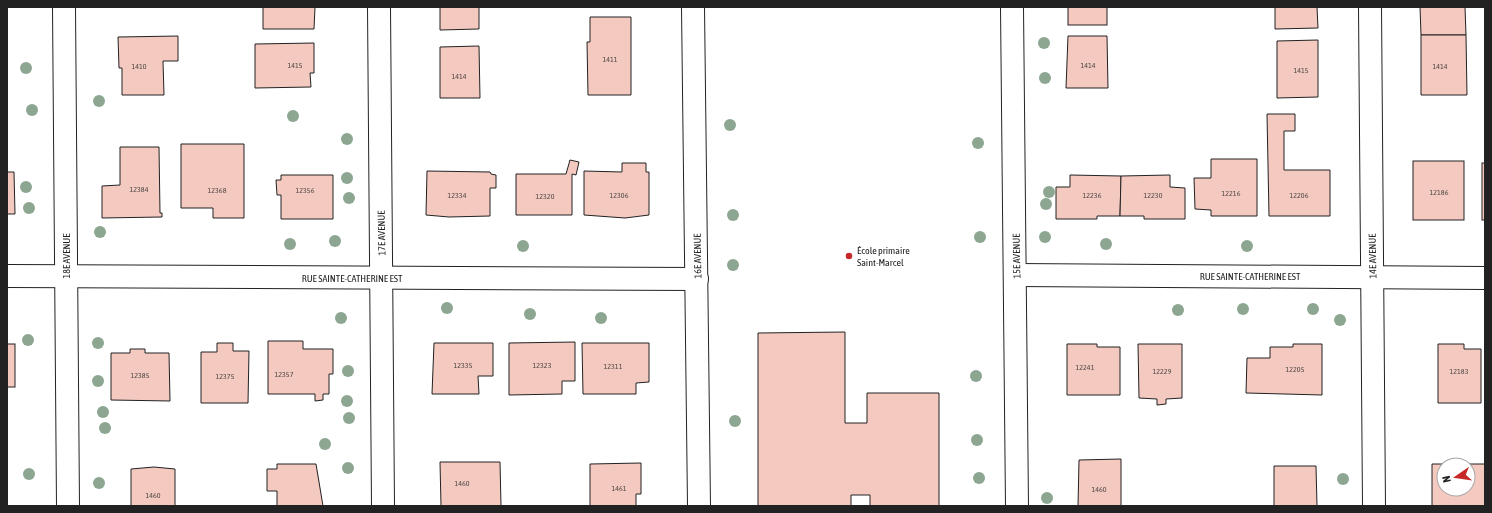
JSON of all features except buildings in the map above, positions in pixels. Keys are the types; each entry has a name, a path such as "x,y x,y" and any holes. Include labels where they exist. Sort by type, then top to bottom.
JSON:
{"street":[{"name":"18E AVENUE","path":"64,7 68,506"},
{"name":"17E AVENUE","path":"379,7 383,506"},
{"name":"16E AVENUE","path":"693,7 699,506"},
{"name":"15E AVENUE","path":"1012,7 1018,506"},
{"name":"14E AVENUE","path":"1370,7 1374,506"},
{"name":"RUE SAINTE-CATHERINE EST","path":"1016,275 1485,278"},
{"name":"RUE SAINTE-CATHERINE EST","path":"7,276 697,279"}],"place":[{"name":"École primaire Saint-Marcel","path":"849,256"}]}
